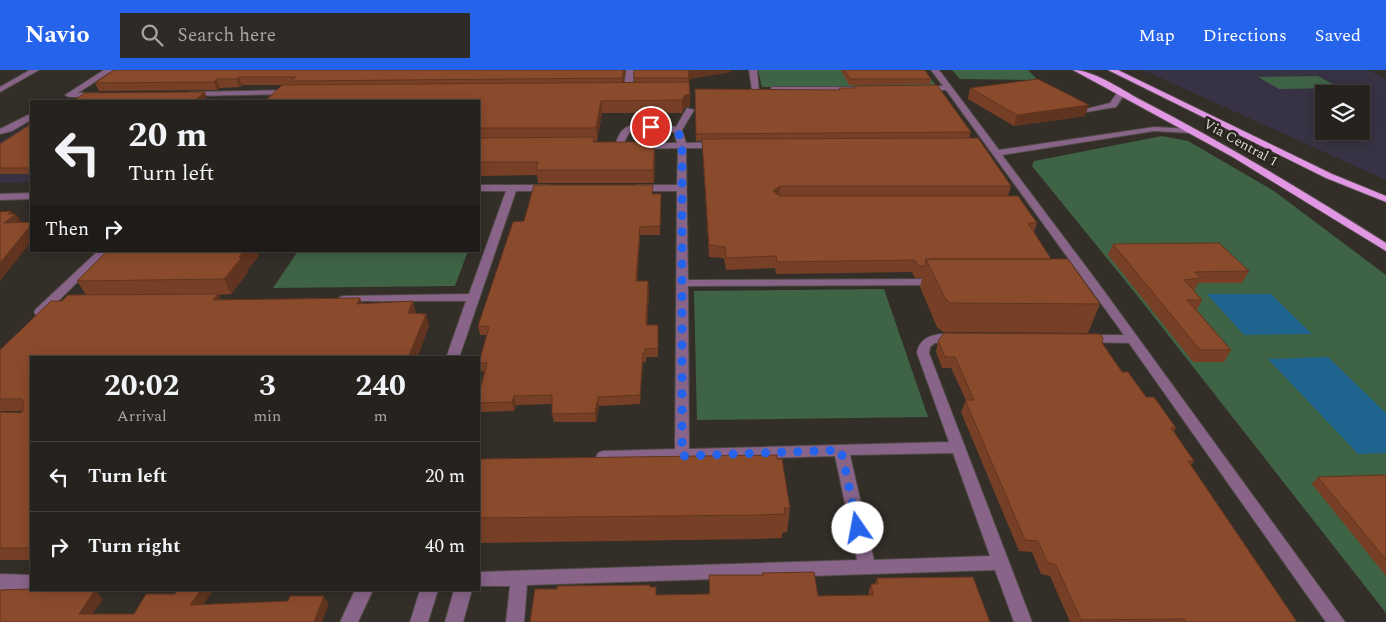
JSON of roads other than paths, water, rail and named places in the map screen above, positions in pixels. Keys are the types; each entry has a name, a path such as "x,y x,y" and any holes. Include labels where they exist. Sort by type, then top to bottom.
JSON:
{"main road":[{"name":"Via Central 1","path":"1077,70 1122,92 1261,168 1386,248"},
{"name":"Via Central 1","path":"1112,70 1329,176 1386,199"},
{"path":"1122,92 1127,77"},
{"path":"1354,227 1373,247 1386,256"}],"street":[{"path":"0,90 35,70"},
{"path":"102,95 66,97 109,70"},
{"path":"628,90 630,70"},
{"path":"753,70 756,90"},
{"path":"936,70 1026,202 1132,339 1336,622"},
{"path":"910,88 948,88"},
{"path":"748,90 862,89"},
{"path":"618,90 637,90"},
{"path":"180,94 297,92"},
{"path":"1086,110 1114,105 1122,92"},
{"path":"260,100 268,93"},
{"path":"682,456 683,188 682,146 678,130 690,110"},
{"path":"1154,129 1167,117"},
{"path":"0,132 30,118"},
{"path":"618,146 625,132 634,128 667,127 678,130"},
{"path":"987,147 1154,129 1191,131"},
{"path":"608,146 732,145"},
{"path":"480,188 560,188"},
{"path":"453,356 512,188"},
{"path":"626,188 683,188"},
{"path":"0,197 30,196"},
{"path":"29,323 103,252"},
{"path":"682,283 952,282"},
{"path":"336,299 474,297"},
{"path":"51,302 71,302"},
{"path":"967,339 938,338 930,340 924,346 923,354 1023,622"},
{"path":"1074,339 1132,339"},
{"path":"585,458 958,447"},
{"path":"841,450 867,566"},
{"path":"480,579 1000,563"},
{"path":"514,622 519,577"},
{"path":"0,582 30,582"},
{"path":"349,622 364,591"},
{"path":"419,622 428,591"},
{"path":"454,622 463,591"}],"water":[{"path":"1207,294 1271,294 1312,334 1244,335"},
{"path":"1328,357 1386,413 1386,453 1358,454 1268,359"}]}
